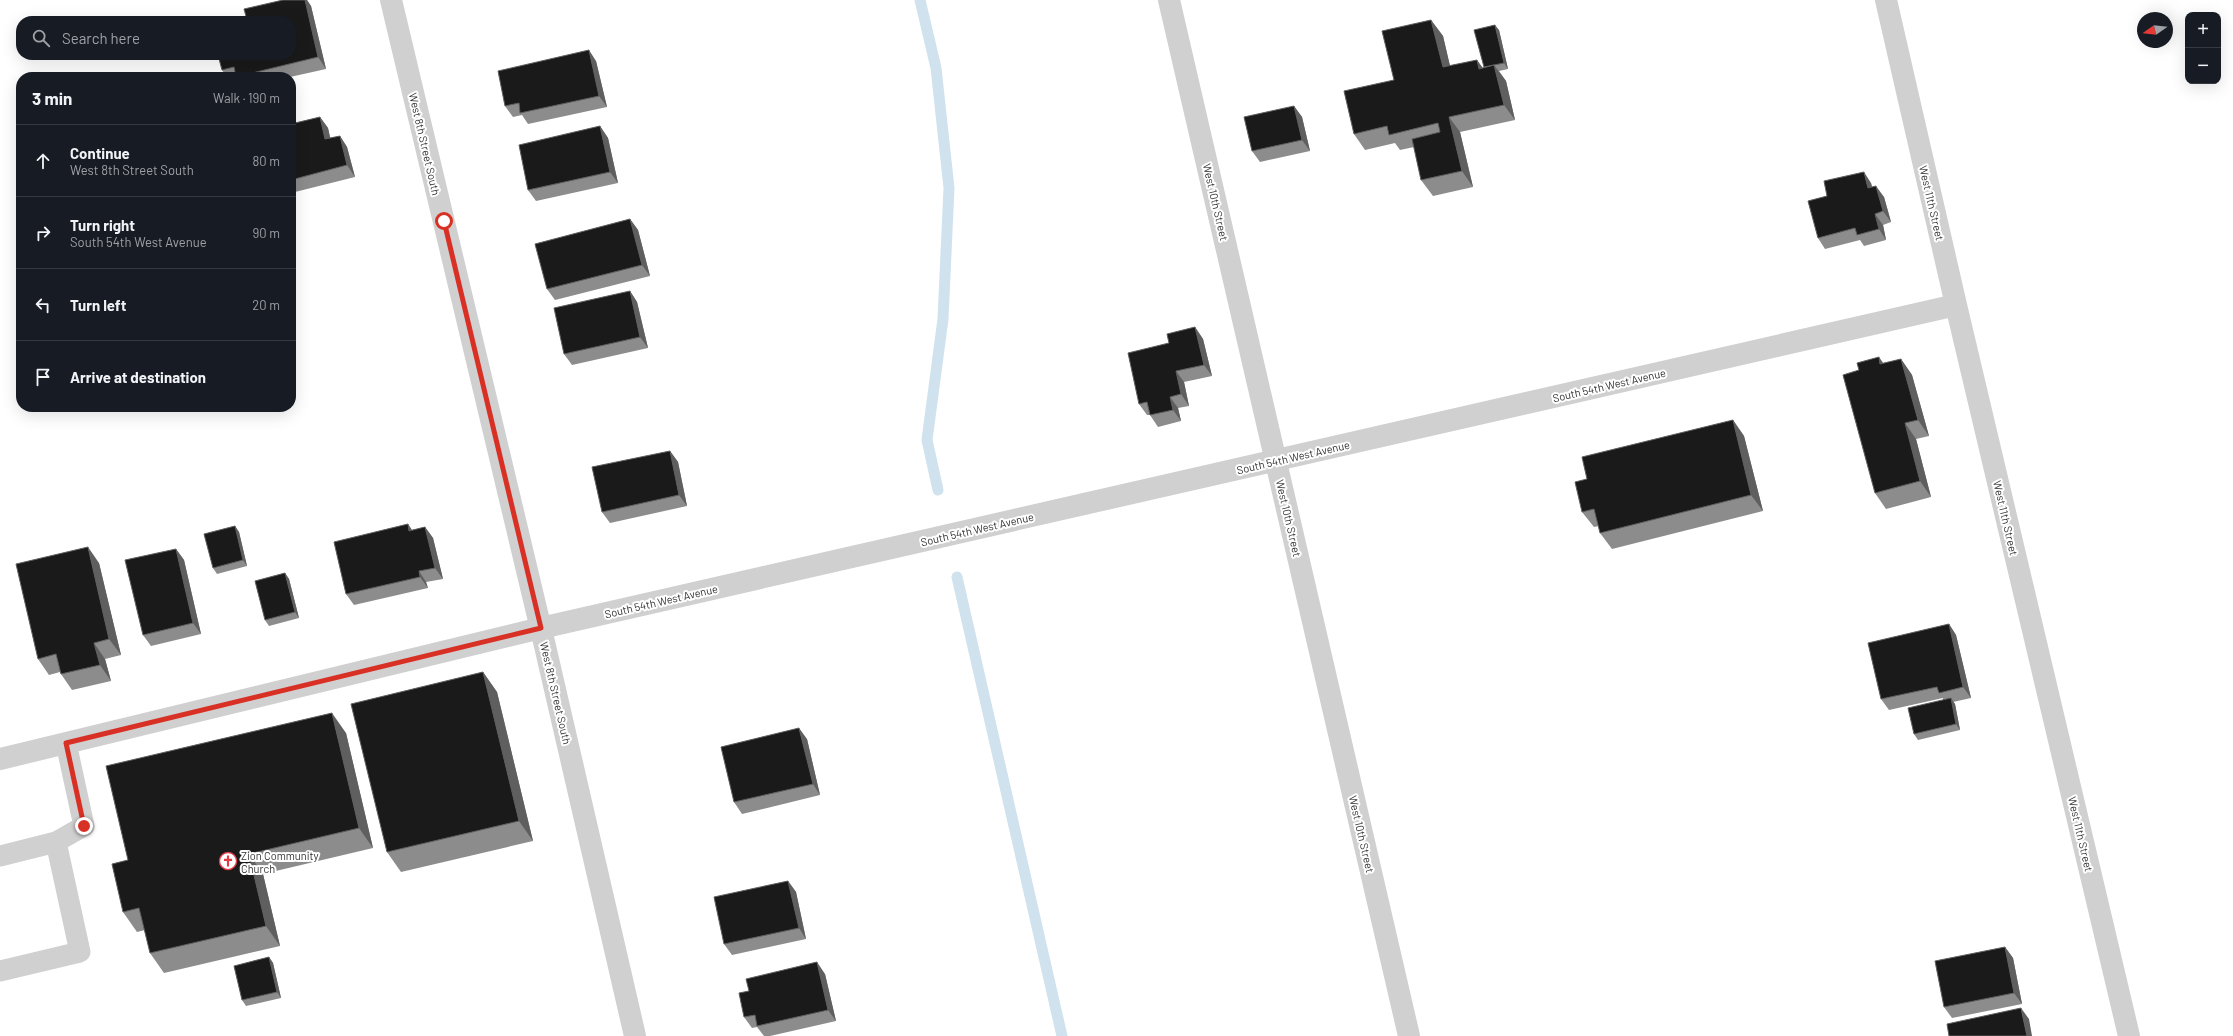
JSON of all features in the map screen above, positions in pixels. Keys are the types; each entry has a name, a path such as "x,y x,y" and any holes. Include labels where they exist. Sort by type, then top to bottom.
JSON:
{"street":[{"name":"West 8th Street South","path":"391,0 541,628 635,1036"},
{"name":"West 10th Street","path":"1169,0 1409,1036"},
{"name":"West 11th Street","path":"1886,0 1956,305 2129,1036"},
{"name":"South 54th West Avenue","path":"0,759 541,628 1956,305"}],"lane":[{"path":"0,856 56,842 84,826 66,743"},
{"path":"0,971 80,952 56,842"}],"building":[{"path":"283,0 305,0 318,57 256,72 235,72 234,67 222,70 219,60 296,60 296,16 246,16 244,9"},
{"path":"1431,20 1443,67 1477,60 1479,69 1494,65 1504,105 1449,117 1462,171 1421,180 1412,139 1440,132 1438,123 1389,135 1387,126 1354,134 1344,91 1394,80 1382,31"},
{"path":"1495,25 1504,63 1484,67 1474,30"},
{"path":"589,50 599,96 520,113 519,103 505,106 498,71"},
{"path":"1294,106 1302,140 1252,151 1244,117"},
{"path":"320,117 325,139 340,136 347,165 296,179 296,123"},
{"path":"600,126 610,172 528,190 519,145"},
{"path":"1864,172 1868,188 1876,186 1883,211 1875,214 1879,229 1857,235 1855,228 1818,238 1808,201 1827,196 1824,181"},
{"path":"630,219 642,265 547,289 535,244"},
{"path":"630,291 640,337 564,354 554,308"},
{"path":"1195,327 1204,365 1176,371 1181,394 1170,397 1173,410 1150,415 1147,402 1139,404 1128,353 1169,343 1167,334"},
{"path":"1879,357 1880,364 1901,359 1918,420 1905,423 1920,481 1875,493 1843,375 1859,370 1857,363"},
{"path":"1733,420 1751,495 1600,533 1594,509 1582,512 1575,482 1587,479 1582,457"},
{"path":"670,451 679,495 602,512 592,467"},
{"path":"408,524 409,531 425,527 435,568 419,571 420,577 346,594 334,542"},
{"path":"235,526 243,560 213,568 204,534"},
{"path":"88,547 109,639 94,643 100,665 61,674 56,654 38,659 16,564"},
{"path":"176,549 193,623 143,635 125,560"},
{"path":"285,573 295,612 265,620 255,581"},
{"path":"1949,624 1963,687 1939,693 1937,687 1881,699 1868,643"},
{"path":"483,672 519,821 387,852 351,704"},
{"path":"1951,698 1956,724 1914,734 1908,708"},
{"name":"Zion Community Church","path":"332,713 359,828 249,854 266,926 150,953 139,908 123,912 112,864 128,860 106,766"},
{"path":"799,728 813,784 734,802 721,747"},
{"path":"788,881 799,928 724,944 714,897"},
{"path":"2005,947 2014,993 1944,1007 1935,961"},
{"path":"269,957 277,992 242,1000 234,966"},
{"path":"817,962 828,1010 757,1026 755,1015 744,1017 739,993 749,991 746,979"},
{"path":"2021,1008 2027,1036 1949,1036 1947,1024"}],"waterway":[{"path":"920,0 936,68 949,188 943,319 927,440 938,490"},
{"path":"957,577 1062,1036"}],"place":[{"name":"Zion Community Church","path":"228,861"}],"route":[{"path":"84,826 66,743 541,628 444,221"}]}
